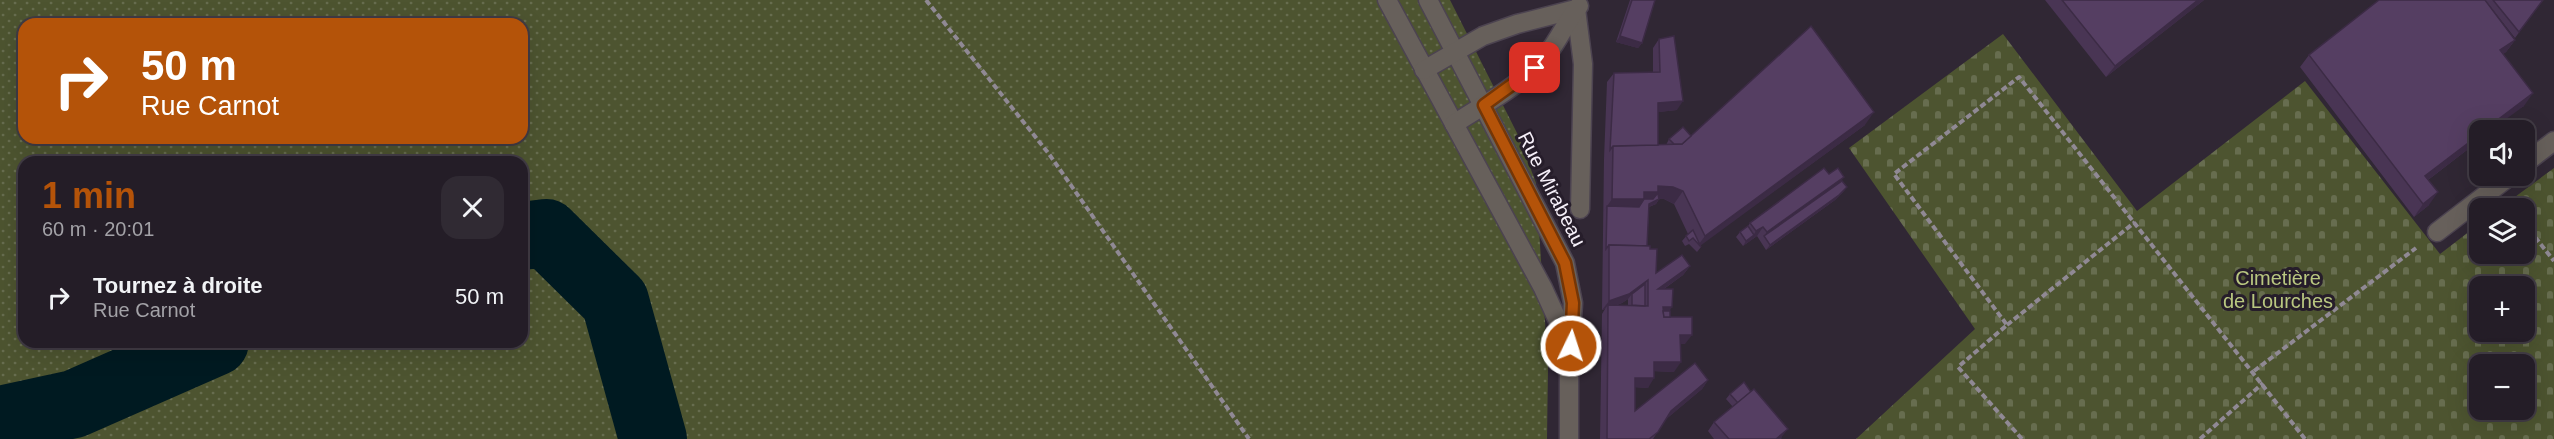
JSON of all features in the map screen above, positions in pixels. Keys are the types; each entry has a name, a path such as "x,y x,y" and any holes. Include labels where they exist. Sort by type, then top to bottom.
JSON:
{"street":[{"name":"Rue Mirabeau","path":"1387,0 1551,305 1565,342 1569,369"},
{"name":"Rue Mirabeau","path":"1428,0 1565,263 1573,303 1569,369 1569,439"},
{"path":"1424,70 1499,30 1580,5"},
{"path":"1454,124 1521,79 1541,61 1580,5"},
{"path":"1580,5 1583,64 1580,209"},
{"path":"2535,156 2554,141"},
{"path":"2437,232 2497,186"}],"path":[{"path":"926,0 1049,154 1249,439"},
{"path":"2007,326 1894,174 2019,77 2306,439"},
{"path":"2022,439 1958,367 2135,222"},
{"path":"2254,371 2437,232"},
{"path":"2535,237 2554,261"},
{"path":"2200,439 2263,383"}],"green space":[{"path":"0,0 1450,0 1518,135 1536,183 1548,368 1547,439 0,439"},
{"name":"Cimetière de Lourches","path":"2003,34 2137,211 2305,81 2440,254 2469,232 2469,264 2535,264 2535,198 2514,198 2530,186 2535,186 2535,182 2554,168 2554,439 1856,439 1975,329 1849,148"}],"building":[{"path":"1632,0 1655,0 1642,43 1620,36"},
{"path":"2062,0 2198,0 2115,66"},
{"path":"2379,0 2485,0 2515,40 2500,50 2533,93 2497,120 2469,120 2469,142 2425,176 2438,192 2423,204 2309,55"},
{"path":"2493,0 2543,0 2519,32"},
{"path":"1811,26 1874,112 1705,236 1683,191 1673,187 1658,186 1658,192 1644,192 1644,199 1612,199 1613,146 1682,144"},
{"path":"1674,36 1683,101 1658,103 1658,145 1613,146 1610,150 1614,73 1660,72 1659,39"},
{"path":"1683,127 1691,136 1682,144 1674,144 1669,139"},
{"path":"1824,168 1829,174 1838,168 1844,177 1767,232 1763,227 1756,231 1750,223"},
{"path":"1842,181 1847,187 1839,195 1770,245 1764,236"},
{"path":"1657,194 1659,199 1649,204 1647,246 1609,245 1606,249 1607,206 1639,207 1644,199 1653,199"},
{"path":"1748,226 1754,235 1746,241 1740,232"},
{"path":"1693,230 1701,247 1693,238 1689,241 1686,236"},
{"path":"1609,245 1650,246 1650,249 1657,249 1656,273 1682,255 1690,266 1658,289 1673,289 1672,307 1663,307 1664,317 1692,317 1692,335 1680,335 1681,362 1654,362 1654,378 1635,378 1635,411 1695,363 1708,380 1671,411 1658,432 1649,439 1607,439 1608,305 1648,306 1648,280 1629,294 1609,301"},
{"path":"1645,284 1645,306 1632,305 1632,294"},
{"path":"1663,311 1670,311 1670,317 1664,317"},
{"path":"1744,382 1751,392 1738,403 1730,394"},
{"path":"1754,389 1788,429 1776,439 1729,439 1714,422"}],"waterway":[{"path":"528,235 546,233 615,301 653,439"},
{"path":"0,420 74,404 201,348"}],"route":[{"path":"1535,68 1484,105 1565,263 1573,303 1571,346"}]}
